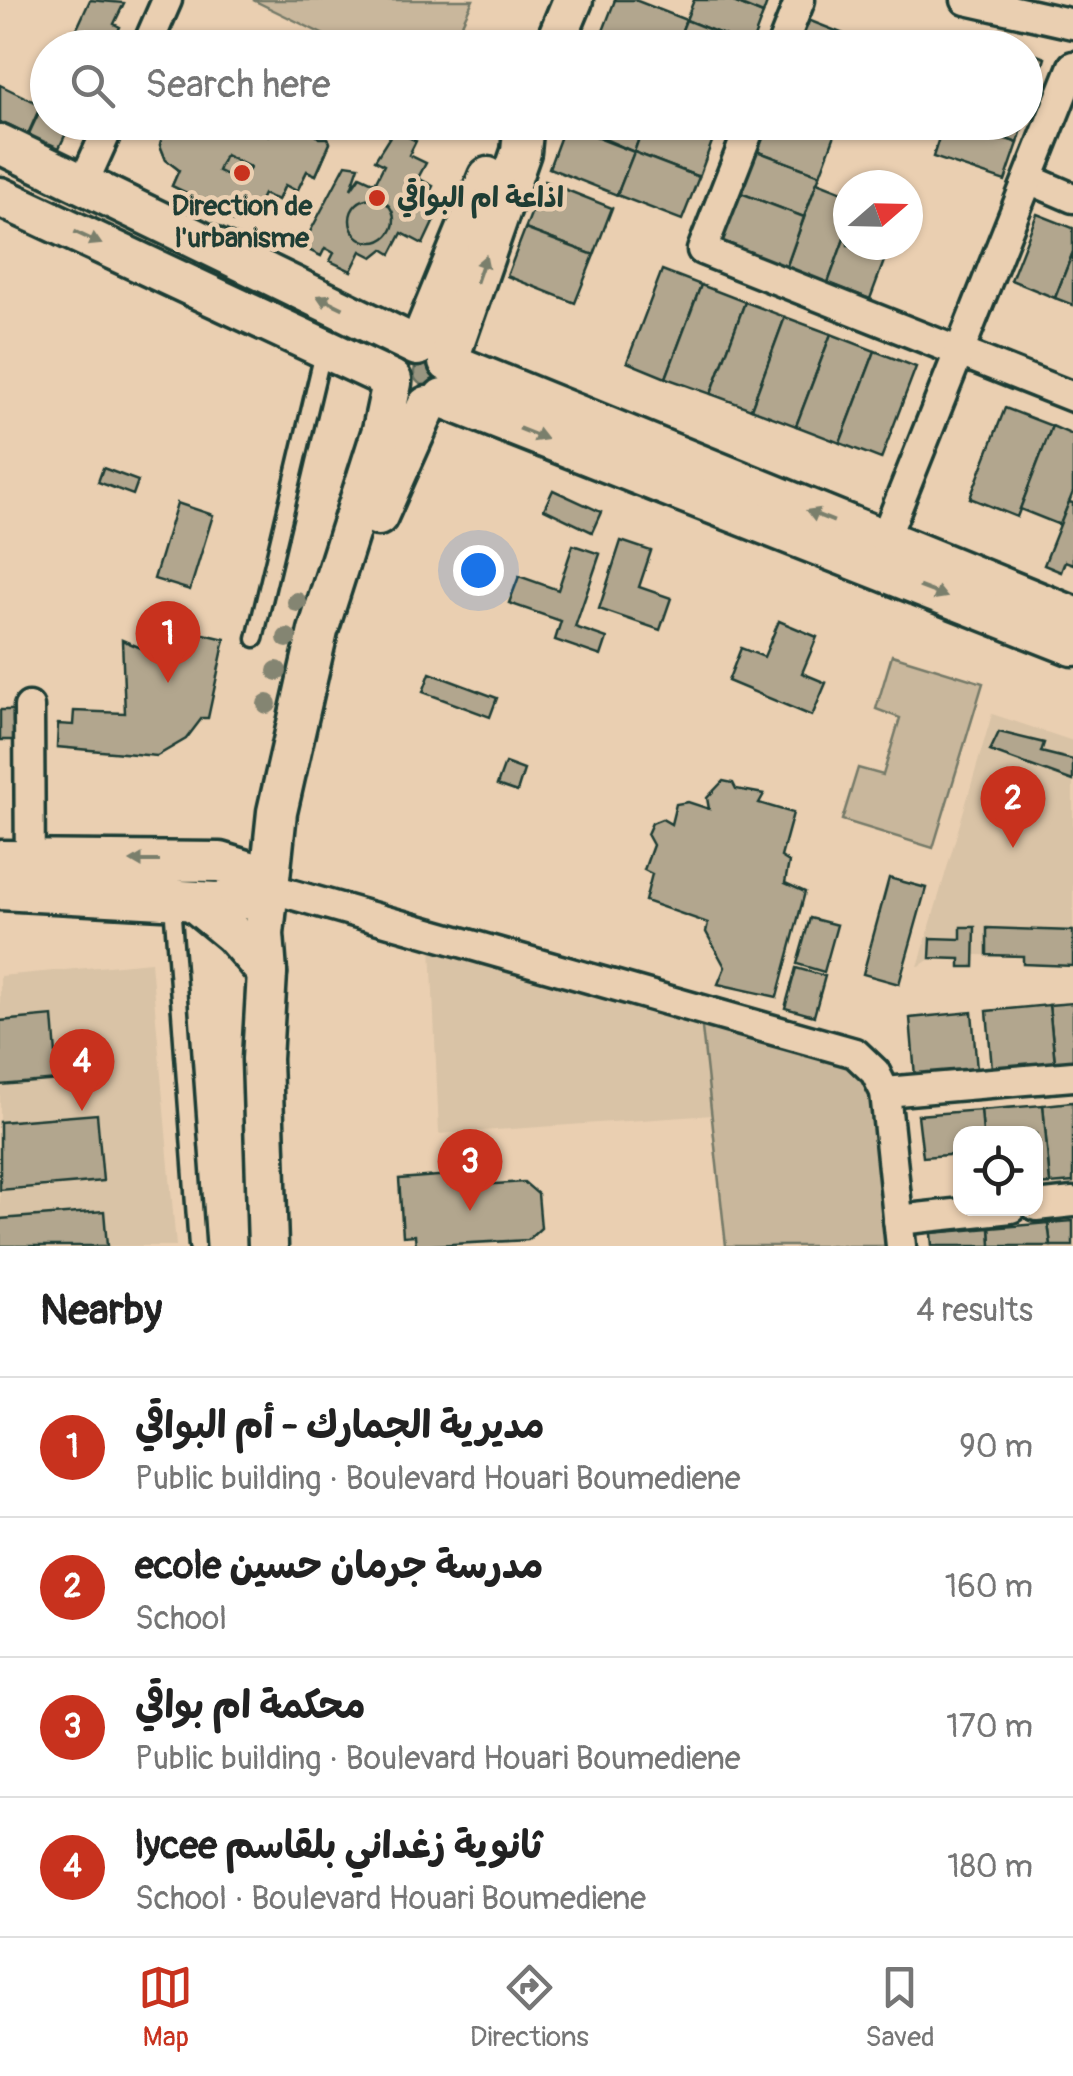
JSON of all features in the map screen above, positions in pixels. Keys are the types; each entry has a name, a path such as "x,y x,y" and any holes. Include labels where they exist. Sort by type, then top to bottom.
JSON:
{"main road":[{"path":"560,30 573,0"},
{"path":"0,197 332,351 392,382 406,401 434,370 444,285 505,140"},
{"path":"268,1246 262,1059 267,973 264,934 280,890 338,641 378,516 434,370 463,321 521,152 521,140"},
{"path":"0,144 372,323 434,370 879,555 1073,616"},
{"path":"372,323 444,285"},
{"path":"463,321 472,349 496,386"},
{"path":"332,351 368,389 382,430"},
{"path":"434,370 496,386 879,555 1073,646"},
{"path":"280,890 276,812 318,630 382,430 392,382"},
{"path":"198,862 240,842 276,812"},
{"path":"15,875 198,862 242,868 280,890"},
{"path":"15,875 182,899 234,901 280,890"},
{"path":"182,899 233,934 267,973"}],"street":[{"path":"154,30 167,0"},
{"path":"789,30 800,0"},
{"path":"966,0 1073,24"},
{"path":"879,555 964,351 1073,66"},
{"path":"83,184 104,140"},
{"path":"745,140 702,250 1073,397"},
{"path":"1031,180 1073,198"},
{"path":"15,875 29,707"},
{"path":"280,890 829,1042 855,1054 875,1072 885,1092 900,1233 975,1216"},
{"path":"885,1092 1073,1076"},
{"path":"1043,1205 1073,1202"}],"lane":[{"path":"256,639 332,351"},
{"path":"182,899 197,1246"}],"shaded area":[{"path":"253,0 473,0 459,30 314,30"},
{"path":"427,360 436,364 440,373 436,382 427,386 418,382 414,373 418,364"},
{"path":"892,655 983,683 933,848 842,820 858,768 883,775 900,718 876,709"},
{"path":"992,714 1073,741 1073,966 1023,964 1022,956 974,955 974,967 960,967 959,959 930,959 918,967"},
{"path":"431,945 701,1019 713,1115 439,1134"},
{"path":"151,962 176,1246 0,1246 0,976"},
{"path":"701,1019 834,1055 885,1092 901,1246 726,1246"}],"building":[{"path":"90,0 124,3 114,24 119,30 76,30"},
{"path":"615,0 635,0 686,20 682,30 603,30"},
{"path":"694,0 729,0 763,14 757,30 711,30 686,20"},
{"path":"729,0 768,0 763,14"},
{"path":"803,18 834,30 799,30"},
{"path":"686,20 711,30 682,30"},
{"path":"0,85 30,100 30,130 28,134 5,123 0,127"},
{"path":"30,131 30,140 63,140 59,148 50,144 47,150 26,140"},
{"name":"Direction de l'urbanisme","path":"161,140 330,143 316,175 307,171 297,191 285,185 278,200 263,194 255,211 241,204 233,221 203,200 196,206 186,202 187,193 172,186 179,170 166,160","holes":["225,155 250,167 243,183 218,171"]},
{"name":"Direction de l'urbanisme","path":"161,140 330,143 316,175 307,171 297,191 285,185 278,200 263,194 255,211 241,204 233,221 203,200 196,206 186,202 187,193 172,186 179,170 166,160"},
{"path":"178,140 220,140 214,157 199,164 184,157 177,142"},
{"name":"اذاعة ام البواقي","path":"388,140 416,141 409,155 426,163 418,178 433,186 424,205 438,212 423,244 402,233 391,254 383,249 373,257 361,251 351,271 330,261 334,253 325,248 321,256 302,247 346,164 359,166 351,189 360,176 375,183 384,165 375,160"},
{"path":"559,140 603,140 634,152 617,195 549,168"},
{"path":"607,140 638,140 634,152"},
{"path":"638,140 713,140 699,177 634,152"},
{"path":"758,140 833,140 820,175 754,150"},
{"path":"938,140 1018,143 1005,181 933,157"},
{"path":"754,150 820,175 804,217 738,192"},
{"path":"634,152 699,177 682,220 617,195"},
{"name":"Direction de l'urbanisme","path":"225,155 250,167 243,183 218,171"},
{"path":"544,181 612,208 594,255 525,229"},
{"path":"817,182 833,188 833,260 836,260 828,283 786,268"},
{"path":"738,192 804,217 786,268 720,243"},
{"name":"اذاعة ام البواقي","path":"372,198 388,204 394,220 388,236 372,242 356,236 350,220 356,204"},
{"path":"1037,214 1073,228 1073,252 1055,298 1011,280"},
{"path":"525,229 594,255 575,303 507,276"},
{"path":"1073,252 1073,305 1055,298"},
{"path":"836,260 884,260 870,299 828,283"},
{"path":"662,270 701,285 666,378 627,362"},
{"path":"701,285 745,302 711,394 666,378"},
{"path":"745,302 785,317 751,409 711,394"},
{"path":"785,317 831,334 796,426 751,409"},
{"path":"831,334 875,351 840,443 796,426"},
{"path":"875,351 916,367 881,459 840,443"},
{"path":"1005,408 1052,426 1017,517 970,498"},
{"path":"1052,426 1073,435 1073,492 1060,525 1020,509"},
{"path":"103,468 138,481 133,495 98,482"},
{"path":"553,490 601,512 592,532 544,509"},
{"path":"1069,502 1073,503 1073,564 1065,561 1061,572 1044,565"},
{"path":"177,503 213,515 190,590 154,579"},
{"path":"621,541 651,551 639,587 671,598 660,630 599,609"},
{"path":"573,545 600,554 575,627 607,638 601,656 555,640 561,621 509,603 519,576 558,590"},
{"path":"779,621 817,637 802,673 826,683 812,716 728,681 741,648 764,657"},
{"path":"187,630 225,639 208,718 202,718 186,739 157,756 57,747 58,724 73,725 74,711 125,713 122,640 177,663"},
{"path":"430,673 497,698 490,717 423,692"},
{"path":"0,710 13,710 13,722 20,722 20,740 0,740"},
{"path":"999,732 1044,743 1041,752 1073,760 1073,781 990,751"},
{"path":"505,763 524,770 517,792 497,785"},
{"path":"723,781 733,783 736,789 764,794 759,803 793,813 781,857 789,862 785,883 805,892 777,997 718,984 725,967 706,932 708,923 645,901 652,874 644,870 653,845 647,834 652,823 662,819 671,824 676,804 688,802 709,809 707,798"},
{"path":"889,878 926,888 899,984 863,974"},
{"path":"810,918 837,925 824,972 797,964"},
{"path":"961,927 975,927 974,967 960,967 960,959 930,958 931,938 961,939"},
{"path":"987,928 1073,931 1073,966 1023,964 1023,956 987,955"},
{"path":"796,968 825,976 814,1016 785,1008"},
{"path":"1073,1003 1073,1062 1055,1063 1049,1005"},
{"path":"1049,1005 1055,1063 992,1069 987,1011"},
{"path":"972,1012 977,1070 915,1076 910,1018"},
{"path":"53,1016 58,1080 0,1085 0,1021"},
{"path":"1073,1102 1073,1182 1050,1184 1043,1105"},
{"path":"1043,1105 1050,1184 1043,1184 1043,1126 982,1126 981,1110"},
{"path":"981,1110 982,1126 953,1126 953,1155 923,1157 918,1115"},
{"path":"97,1114 103,1181 0,1190 0,1122"},
{"path":"451,1175 452,1187 524,1182 538,1194 541,1228 528,1240 416,1246 415,1235 403,1236 399,1179"},
{"path":"104,1211 107,1246 0,1246 0,1219"},
{"path":"1073,1221 1073,1246 1051,1246 1048,1223"},
{"path":"1048,1223 1051,1246 991,1246 990,1228"},
{"path":"990,1228 991,1246 932,1246 931,1233"}],"place":[{"name":"Direction de l'urbanisme","path":"242,173"},
{"name":"اذاعة ام البواقي","path":"377,198"},
{"name":"مديرية الجمارك - أم البواقي","path":"168,683"},
{"name":"ecole مدرسة جرمان حسين","path":"1013,848"},
{"name":"lycee ثانوية زغداني بلقاسم","path":"82,1111"},
{"name":"محكمة ام بواقي","path":"470,1211"}]}
